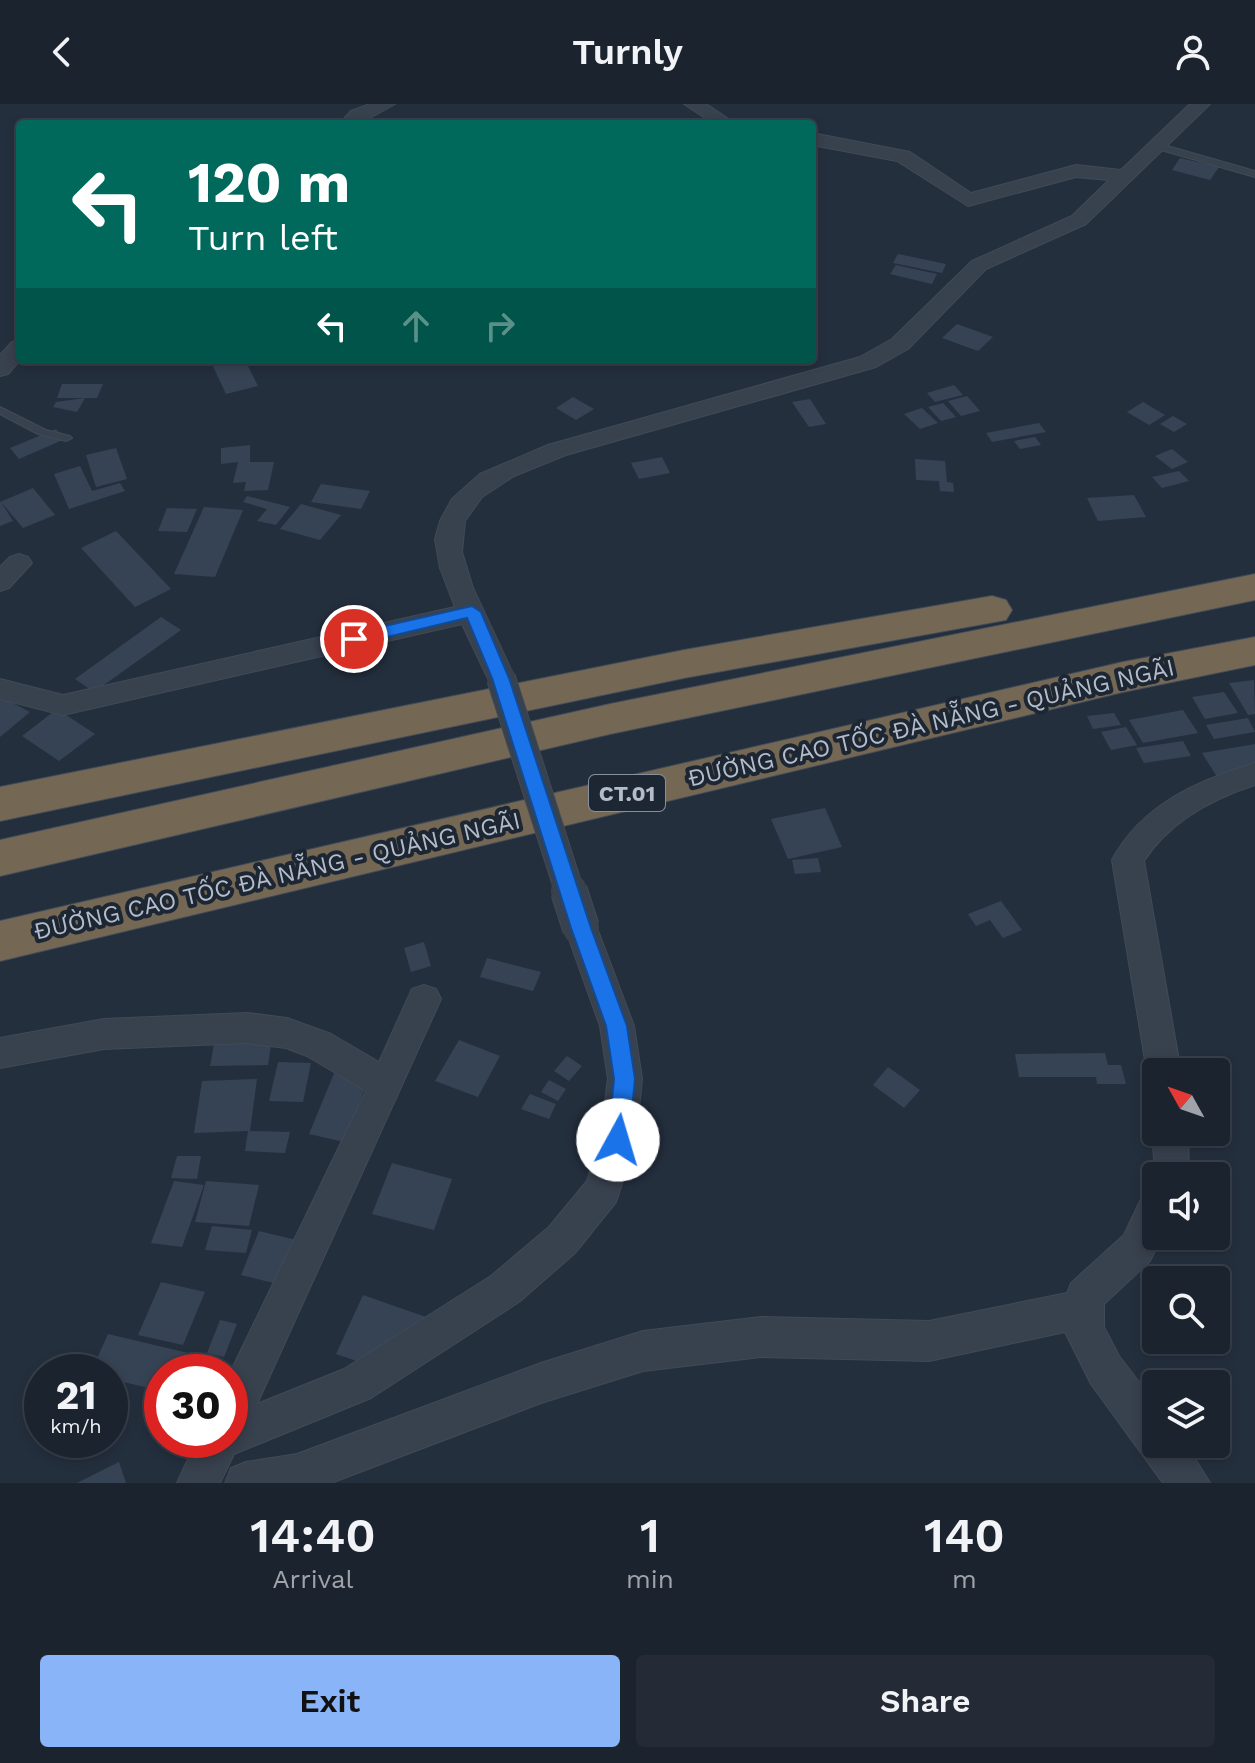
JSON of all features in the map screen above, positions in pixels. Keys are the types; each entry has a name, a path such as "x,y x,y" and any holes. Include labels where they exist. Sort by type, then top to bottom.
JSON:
{"highway":[{"path":"0,804 684,664 1116,589 1255,571"},
{"path":"0,858 610,719 1255,587"},
{"name":"ĐƯỜNG CAO TỐC ĐÀ NẴNG - QUẢNG NGÃI","path":"0,941 1093,684 1255,651"}],"street":[{"path":"352,120 386,104"},
{"path":"693,104 720,120"},
{"path":"248,1428 357,1384 505,1289 562,1240 603,1190 618,1140 625,1079 617,1026 581,928 501,678 456,573 447,540 457,509 481,485 518,463 825,377 868,362 900,344 979,265 1079,220 1201,104"},
{"path":"816,140 903,156 968,200 1066,173 1124,176"},
{"path":"0,369 16,351"},
{"path":"0,582 19,563"},
{"path":"0,689 40,702 63,705 472,612"},
{"path":"1162,1058 1128,860 1137,844 1176,807 1255,774"},
{"path":"248,1379 387,1085 424,999"},
{"path":"0,1053 104,1034 247,1028 287,1033 319,1045 387,1085"},
{"path":"1142,1237 1137,1248 1085,1296 1084,1309 1084,1330 1105,1370 1142,1419"},
{"path":"246,1483 297,1475 541,1383 643,1351 761,1337 929,1341 1084,1309"},
{"path":"198,1483 210,1458"},
{"path":"1170,1458 1189,1483"}],"lane":[{"path":"1157,146 1255,174"},
{"path":"0,410 32,428 66,438"}],"building":[{"path":"1180,158 1219,167 1210,180 1172,170"},
{"path":"898,254 946,264 942,273 893,263"},
{"path":"896,265 937,274 932,284 890,274"},
{"path":"957,324 993,337 978,351 942,338"},
{"path":"212,364 247,364 258,386 226,394"},
{"path":"62,384 103,384 97,398 57,398"},
{"path":"954,385 963,395 935,402 927,393"},
{"path":"967,396 980,411 961,416 948,401"},
{"path":"573,397 594,409 576,420 556,408"},
{"path":"85,398 77,412 53,407 56,402"},
{"path":"810,399 826,424 809,427 792,402"},
{"path":"1143,402 1165,415 1149,425 1127,412"},
{"path":"943,403 956,417 941,421 928,407"},
{"path":"922,408 938,423 920,429 904,414"},
{"path":"1173,416 1187,424 1174,432 1160,424"},
{"path":"1039,423 1046,432 992,442 986,433"},
{"path":"56,429 65,439 19,459 10,448"},
{"path":"1035,437 1041,445 1020,449 1014,441"},
{"path":"250,445 250,462 274,462 268,490 244,491 246,482 233,483 238,462 221,464 221,448"},
{"path":"116,448 127,479 96,487 86,455"},
{"path":"1172,449 1188,462 1172,469 1155,456"},
{"path":"662,457 670,473 639,479 631,463"},
{"path":"915,459 945,461 947,482 953,483 954,492 940,491 939,481 916,480"},
{"path":"80,466 92,491 120,483 125,491 69,509 54,474"},
{"path":"1179,471 1189,481 1162,488 1152,477"},
{"path":"321,484 370,491 361,509 311,502"},
{"path":"33,488 55,515 23,528 1,502 13,521 0,526 0,502"},
{"path":"1134,495 1146,517 1098,521 1087,498"},
{"path":"247,496 290,507 276,525 257,521 267,509 243,502"},
{"path":"301,504 341,515 320,540 280,529"},
{"path":"204,507 243,510 215,577 174,574"},
{"path":"167,508 197,509 187,532 158,531"},
{"path":"116,531 171,589 135,607 81,548"},
{"path":"161,617 181,630 94,692 75,679"},
{"path":"1254,680 1255,714 1248,715 1229,683"},
{"path":"1224,692 1238,713 1205,719 1192,697"},
{"path":"3,698 30,712 0,737 0,700"},
{"path":"57,709 95,734 59,761 22,736"},
{"path":"1183,710 1198,733 1143,743 1129,720"},
{"path":"1114,713 1121,725 1093,729 1087,716"},
{"path":"1248,718 1255,732 1214,739 1206,725"},
{"path":"1126,727 1137,745 1111,750 1101,732"},
{"path":"1183,741 1191,756 1144,763 1136,748"},
{"path":"1255,744 1255,774 1219,780 1202,753"},
{"path":"825,808 842,847 788,859 771,819"},
{"path":"818,858 821,872 795,874 792,860"},
{"path":"1001,901 1022,930 1003,938 990,920 976,926 968,914"},
{"path":"424,942 431,966 411,972 404,948"},
{"path":"487,958 541,972 533,991 480,977"},
{"path":"215,1039 272,1039 268,1065 210,1066"},
{"path":"459,1040 500,1056 478,1097 435,1081"},
{"path":"1105,1053 1108,1065 1121,1065 1126,1084 1097,1084 1096,1077 1019,1077 1015,1054"},
{"path":"567,1056 582,1066 569,1081 554,1071"},
{"path":"278,1062 311,1063 303,1102 269,1101"},
{"path":"888,1067 920,1090 904,1108 873,1085"},
{"path":"335,1071 369,1078 344,1142 309,1134"},
{"path":"257,1079 250,1131 290,1132 285,1153 245,1151 248,1131 194,1133 202,1081"},
{"path":"549,1080 566,1089 558,1101 541,1092"},
{"path":"530,1094 556,1104 549,1119 521,1109"},
{"path":"177,1156 201,1156 197,1179 171,1178"},
{"path":"392,1163 452,1179 434,1230 372,1214"},
{"path":"174,1181 204,1185 182,1247 151,1243"},
{"path":"206,1181 259,1185 249,1226 195,1222"},
{"path":"212,1226 252,1230 246,1253 205,1250"},
{"path":"259,1231 296,1240 278,1284 241,1275"},
{"path":"161,1282 205,1292 183,1345 138,1335"},
{"path":"363,1295 429,1318 404,1377 336,1354"},
{"path":"220,1320 237,1324 225,1354 207,1353"},
{"path":"108,1334 192,1354 144,1354 144,1387 128,1383 128,1354 99,1354"},
{"path":"119,1462 126,1483 77,1483"}],"route":[{"path":"354,639 472,612 501,678 581,928 617,1026 625,1079 618,1140"}]}
